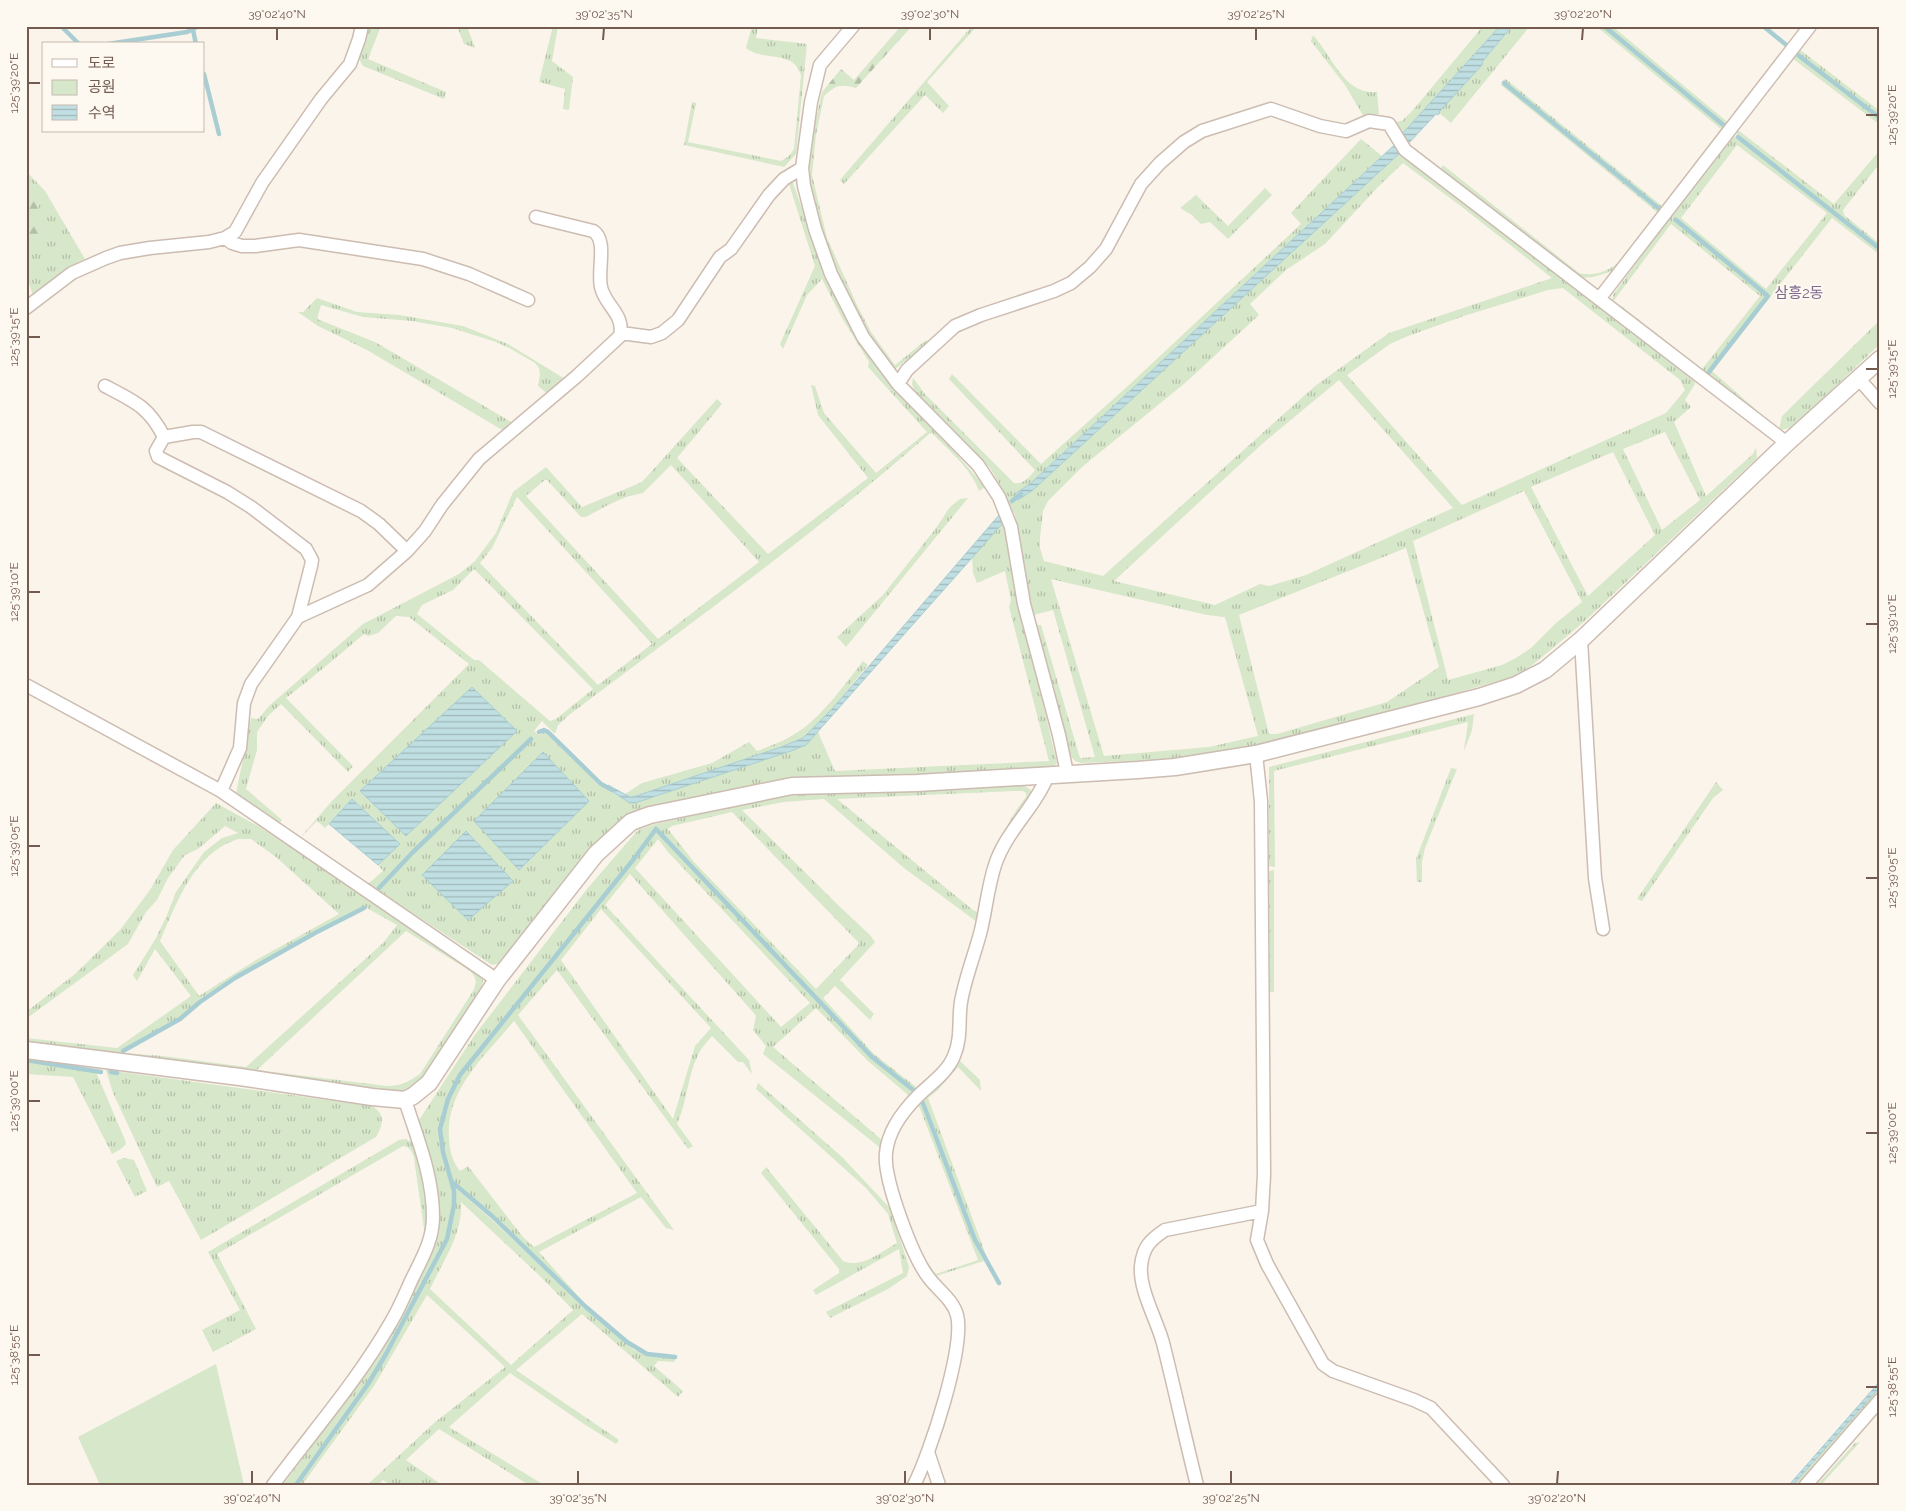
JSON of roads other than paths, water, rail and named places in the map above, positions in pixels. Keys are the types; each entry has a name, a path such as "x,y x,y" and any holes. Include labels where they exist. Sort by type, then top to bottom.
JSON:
{"street":[{"path":"26,308 72,273 106,258 120,253 190,245 225,238 234,232 262,183 321,99 350,64 362,26"},
{"path":"853,26 820,65 811,102 802,168 808,203 831,274 863,337 898,384 978,465 1005,509 1011,527 1024,604 1059,735 1067,773"},
{"path":"1599,299 1810,26"},
{"path":"898,384 908,370 956,326 981,315 1054,291 1071,283 1090,267 1106,249 1141,184 1160,163 1184,142 1202,131 1271,109 1320,126 1346,131 1369,121 1389,124 1405,150 1787,443"},
{"path":"621,333 651,337 662,333 678,320 720,257 731,249 769,195 784,179 802,168"},
{"path":"298,617 368,585 425,531 442,505 479,459 577,376 620,336 622,328 618,316 601,288 599,275 601,240 599,234 536,217"},
{"path":"225,238 232,243 242,246 299,240 423,259 468,274 528,300"},
{"path":"26,1050 404,1100 413,1096 429,1083 497,980 596,854 620,830 631,822 650,815 792,786 917,783 1175,767 1256,754 1479,697 1516,685 1545,670 1581,640 1787,443 1880,359"},
{"path":"1858,378 1880,404"},
{"path":"105,386 139,403 157,423 164,437"},
{"path":"164,437 201,432 360,510 379,524 407,550"},
{"path":"164,437 156,451 158,457 227,492 251,507 300,544 310,554 312,560 298,617 251,684 244,702 240,748 221,791"},
{"path":"1581,640 1595,878 1603,929"},
{"path":"26,685 221,791 497,980"},
{"path":"1256,754 1261,802 1264,1175 1258,1240 1267,1264 1323,1364 1333,1371 1414,1400 1430,1408 1503,1485"},
{"path":"914,1485 928,1452 954,1360 958,1340 956,1314 945,1296 921,1266 890,1185 886,1154 897,1121 917,1097 945,1071 953,1058 960,1033 961,1003 981,932 994,866 1010,833 1041,791 1048,775"},
{"path":"273,1485 364,1366 391,1322 427,1248 432,1232 433,1217 430,1186 422,1149 404,1100"},
{"path":"1197,1485 1163,1342 1144,1288 1141,1267 1144,1249 1152,1238 1165,1230 1262,1211"},
{"path":"1806,1485 1880,1400"},
{"path":"928,1452 939,1485"}],"water":[{"path":"1500,26 1512,26 1482,62 1483,64 1440,113 1436,114 1408,144 1401,135"},
{"path":"1396,145 1400,153 1033,490 1018,500 1015,494 1031,483"},
{"path":"999,515 1003,523 806,745 635,803 630,803 606,788 608,785 630,797 636,796 803,738 832,709"},
{"path":"472,687 517,731 406,836 360,791"},
{"path":"543,752 589,801 519,870 474,821"},
{"path":"352,799 400,844 378,865 329,824"},
{"path":"466,831 513,881 468,920 422,875"},
{"path":"1880,1381 1880,1387 1793,1485 1789,1485"}],"waterway":[{"path":"61,26 77,42"},
{"path":"121,42 187,32 199,26"},
{"path":"1604,26 1727,128"},
{"path":"1763,26 1790,48"},
{"path":"193,30 196,42"},
{"path":"1798,55 1880,118"},
{"path":"205,78 219,134"},
{"path":"1504,83 1663,212"},
{"path":"1738,137 1880,249"},
{"path":"1676,220 1768,296 1709,372"},
{"path":"1012,501 1021,494"},
{"path":"539,732 544,730 548,732 601,784 612,790"},
{"path":"379,888 413,852 531,739"},
{"path":"296,1485 368,1384 447,1239 454,1205 454,1191 443,1152 440,1129 448,1099 460,1075 656,829 872,1057 917,1093"},
{"path":"123,1051 180,1019 200,1002 235,978 364,908"},
{"path":"26,1060 101,1072"},
{"path":"111,1072 117,1073"},
{"path":"923,1103 975,1240 999,1283"},
{"path":"452,1182 492,1216 586,1307 627,1342 647,1354 675,1357"}],"district":[{"name":"삼흥2동","path":"1799,293"}]}
